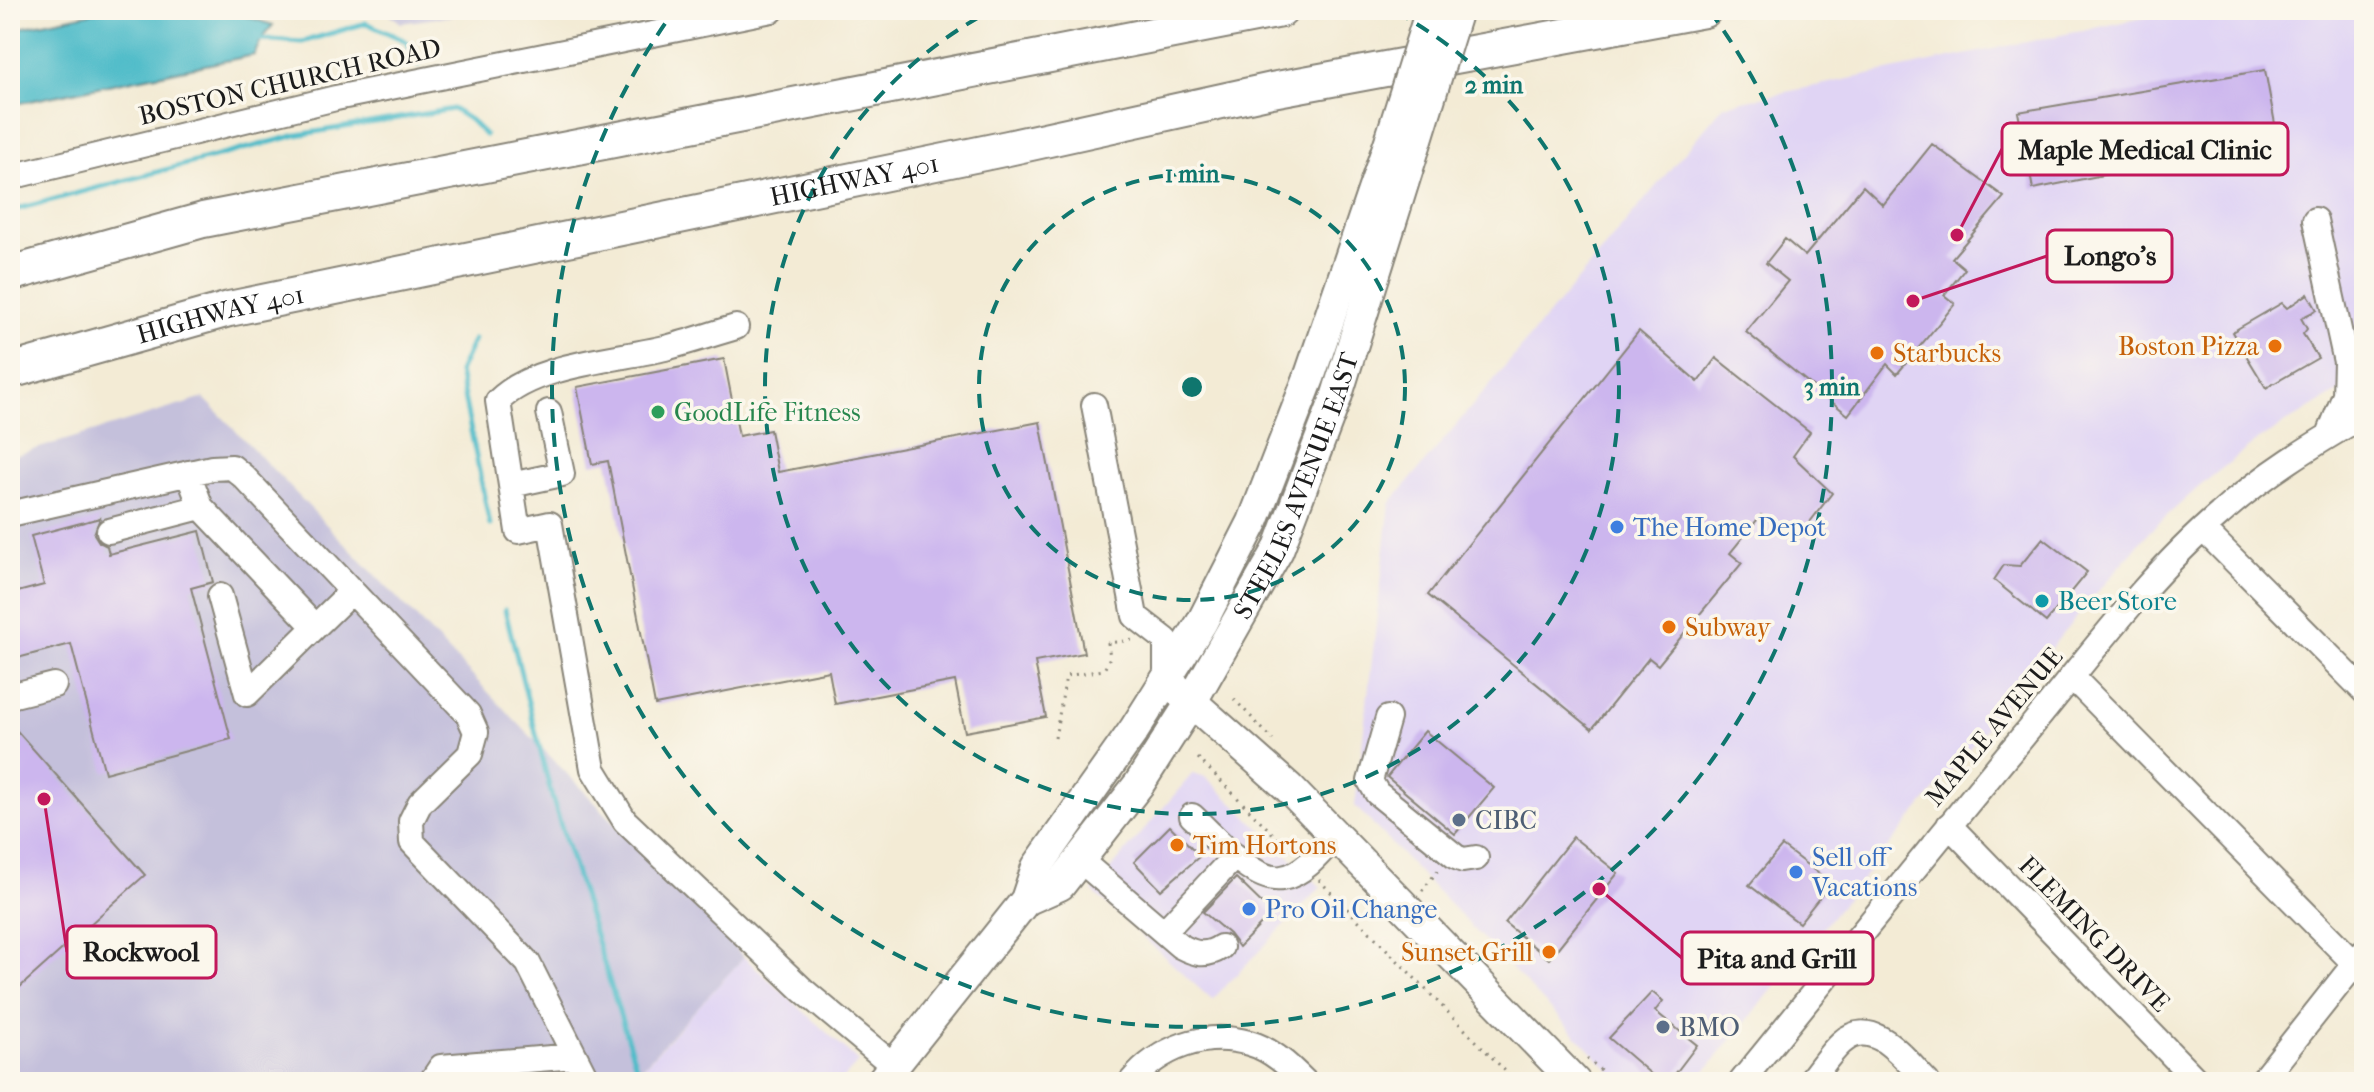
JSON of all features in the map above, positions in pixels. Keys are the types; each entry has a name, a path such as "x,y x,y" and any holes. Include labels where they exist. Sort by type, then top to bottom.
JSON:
{"highway":[{"path":"10,274 203,220 1281,10"},
{"name":"HIGHWAY 401","path":"10,371 229,309 1008,148 1272,90 1704,10"}],"main road":[{"name":"STEELES AVENUE EAST","path":"1026,900 1060,885 1139,784 1192,701 1284,536 1336,398 1404,138 1431,10"},
{"name":"STEELES AVENUE EAST","path":"888,1074 1026,900 1037,867 1166,681 1202,622 1253,522 1457,10"},
{"path":"1166,681 1289,788 1575,1082"}],"street":[{"name":"BOSTON CHURCH ROAD","path":"10,177 336,98 772,10"},
{"path":"2315,220 2355,367 2329,435"},
{"path":"736,327 667,348 539,374 510,389 498,401 518,531 550,524 593,769 625,821 888,1074"},
{"path":"1094,405 1135,616 1166,640 1166,681"},
{"path":"511,485 562,474 549,412"},
{"name":"MAPLE AVENUE","path":"1741,1082 2159,573 2203,529 2273,472 2364,415"},
{"path":"10,514 188,473 232,467 468,714 476,732 470,754 420,803 411,821 412,842 528,963 588,1082"},
{"path":"188,473 201,507 315,627"},
{"path":"109,531 201,507"},
{"path":"2203,529 2364,691"},
{"path":"220,596 247,694 352,591"},
{"path":"2072,677 2361,963 2261,1082"},
{"path":"10,696 54,685"},
{"path":"1388,718 1370,781 1377,793 1452,853 1463,860 1476,858"},
{"path":"1192,816 1262,876 1282,878 1304,866 1335,836"},
{"name":"FLEMING DRIVE","path":"1949,825 2198,1082"},
{"path":"1164,932 1235,856"},
{"path":"1080,860 1164,932 1194,953 1211,954 1221,947"},
{"path":"1809,1082 1842,1042 1867,1032 1882,1038 1927,1082"},
{"path":"1131,1082 1144,1067 1175,1046 1211,1039 1249,1043 1285,1061 1305,1082"},
{"path":"431,1082 441,1067 575,1056"}],"path":[{"path":"1055,738 1066,676 1104,670 1110,657 1108,643 1160,636"},
{"path":"1198,758 1516,1082"},
{"path":"1421,893 1452,853"}],"shaded area":[{"path":"384,10 495,10 401,23"},
{"path":"2181,10 2364,10 2364,376 2258,440 2201,485 2148,533 1697,1082 1621,1082 1355,806 1390,504 1724,105"},
{"path":"204,398 744,957 639,1071 650,1082 10,1082 10,457"},
{"path":"1193,773 1206,777 1321,887 1212,1000 1092,891"},
{"path":"744,957 859,1062 840,1082 650,1082 639,1072"}],"water":[{"path":"106,10 226,10 273,25 254,55 10,105 10,30"}],"building":[{"path":"2265,70 2278,140 2033,189 2018,112"},
{"path":"1932,144 2004,197 1952,258 1965,269 1944,295 1955,304 1897,374 1887,364 1848,415 1746,332 1788,281 1766,263 1785,239 1805,256 1863,186 1883,205"},
{"name":"Boston Pizza","path":"2308,294 2317,310 2301,318 2307,329 2303,334 2318,358 2266,388 2232,332 2282,303 2287,308"},
{"name":"The Home Depot","path":"1639,331 1698,382 1716,358 1810,432 1793,456 1832,493 1797,539 1761,515 1730,553 1742,563 1658,665 1649,658 1592,729 1428,595"},
{"path":"724,359 739,436 770,430 778,472 1040,422 1084,653 1035,662 1046,717 965,732 955,681 835,704 829,671 655,705 608,461 592,464 577,387"},
{"path":"100,518 94,534 99,542 107,546 109,554 200,531 213,582 191,588 231,739 105,773 71,644 10,660 10,594 44,585 31,536"},
{"name":"Beer Store","path":"2043,538 2087,572 2046,622 1994,580 2004,565 2020,566"},
{"path":"10,723 145,875 10,996"},
{"path":"1425,731 1494,788 1455,834 1387,777"},
{"path":"1170,826 1200,856 1161,890 1134,862"},
{"path":"1573,837 1618,873 1549,959 1505,923"},
{"path":"1782,846 1831,883 1799,923 1749,885"},
{"path":"1236,878 1272,913 1239,947 1203,912"},
{"path":"1652,992 1663,1001 1655,1011 1697,1045 1672,1078 1663,1077 1659,1081 1609,1038"}],"waterway":[{"path":"256,39 302,42 366,23 406,41 418,65"},
{"path":"10,211 297,135 453,109 485,135"},
{"path":"474,339 459,372 490,525"},
{"path":"505,610 552,797 641,1082"}],"place":[{"name":"Maple Medical Clinic","path":"1957,235"},
{"name":"Longo's","path":"1913,301"},
{"name":"Boston Pizza","path":"2275,346"},
{"name":"Starbucks","path":"1877,353"},
{"name":"GoodLife Fitness","path":"658,412"},
{"name":"The Home Depot","path":"1617,527"},
{"name":"Beer Store","path":"2042,601"},
{"name":"Subway","path":"1669,627"},
{"name":"Rockwool","path":"44,799"},
{"name":"CIBC","path":"1459,820"},
{"name":"Tim Hortons","path":"1177,845"},
{"name":"Sell off Vacations","path":"1796,872"},
{"name":"Pita and Grill","path":"1599,889"},
{"name":"Pro Oil Change","path":"1249,909"},
{"name":"Sunset Grill","path":"1549,952"},
{"name":"BMO","path":"1663,1027"}]}
